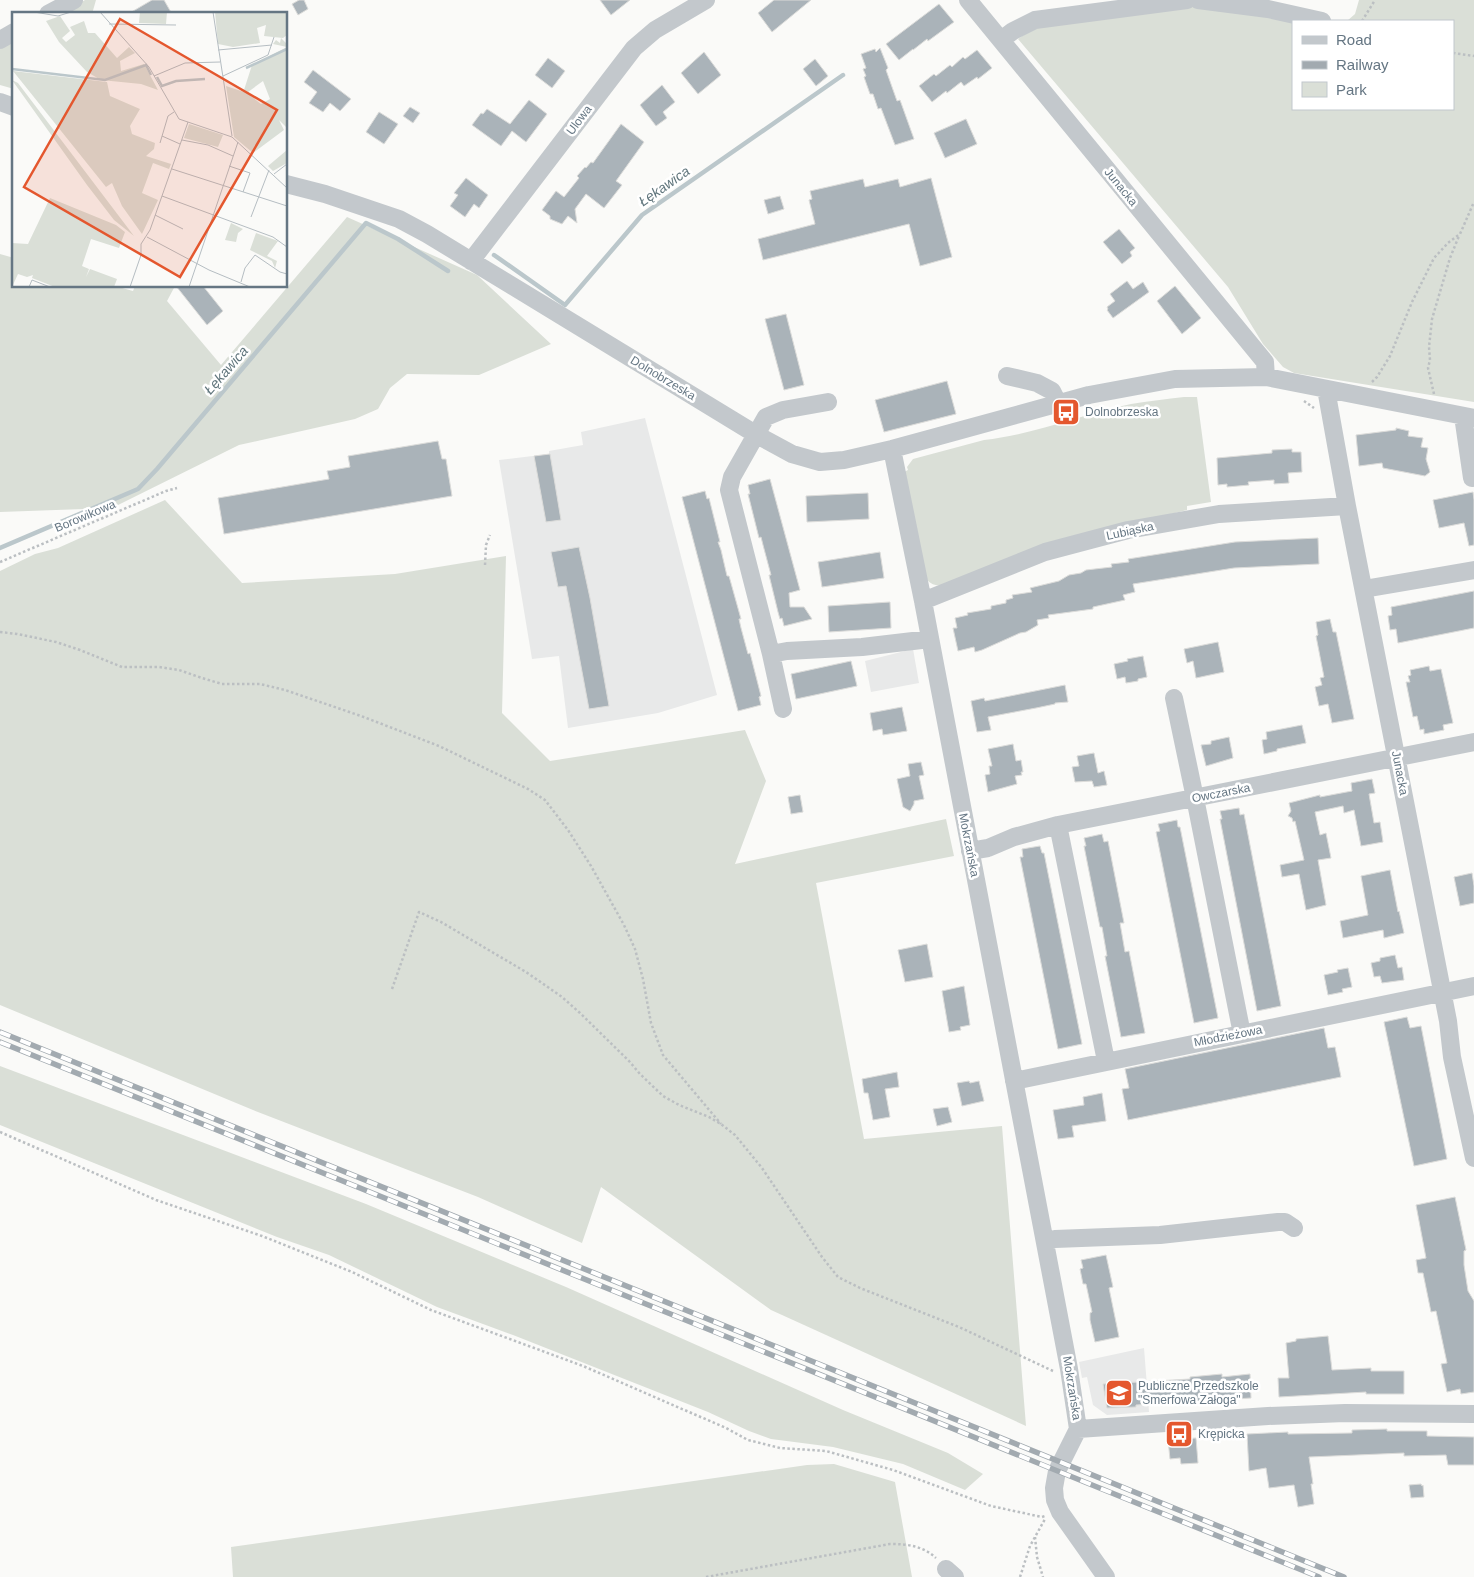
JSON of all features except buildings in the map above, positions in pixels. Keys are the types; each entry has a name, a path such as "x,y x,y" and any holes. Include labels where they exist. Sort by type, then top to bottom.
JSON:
{"street":[{"path":"52,12 74,0"},
{"name":"Ulowa","path":"471,261 634,48 655,30 706,0"},
{"name":"Junacka","path":"968,0 1265,362 1266,377"},
{"path":"1001,40 1035,20 1187,0"},
{"path":"1198,0 1244,3 1318,20"},
{"path":"0,40 12,33"},
{"path":"0,102 12,106"},
{"name":"Dolnobrzeska","path":"288,185 325,194 399,218 757,435 792,454 820,462 844,460 892,449 1089,395 1175,379 1266,377 1468,417"},
{"path":"1007,376 1052,390 1058,403"},
{"name":"Junacka","path":"1326,389 1346,506 1364,589 1448,1021 1452,1057 1474,1158"},
{"path":"783,709 771,654 729,490 732,477 766,417 783,410 828,402"},
{"path":"1468,417 1472,478"},
{"name":"Mokrzańska","path":"892,449 923,601 1069,1369 1078,1429 1057,1471 1054,1488 1055,1500 1060,1512 1106,1577"},
{"name":"Lubiąska","path":"923,601 1045,552 1128,530 1219,514 1346,506"},
{"path":"1364,589 1474,570"},
{"path":"771,654 787,651 862,647 930,639"},
{"path":"1174,698 1242,1034"},
{"name":"Owczarska","path":"970,851 988,848 1014,837 1058,825 1474,742"},
{"path":"1058,825 1106,1061"},
{"name":"Młodzieżowa","path":"1014,1081 1474,986"},
{"path":"1045,1241 1160,1235 1278,1222 1285,1222 1294,1228"},
{"path":"1078,1429 1268,1416 1345,1413 1474,1414"}],"path":[{"path":"1363,20 1375,0"},
{"path":"1454,53 1474,56"},
{"path":"1435,410 1436,402 1428,368 1430,360 1429,334 1435,306 1460,234 1474,202"},
{"path":"1362,396 1365,386 1377,377 1390,356 1412,302 1434,258 1448,243 1460,234"},
{"path":"1298,397 1314,409 1328,406"},
{"name":"Borowikowa","path":"0,562 177,488"},
{"path":"485,564 486,545 490,535"},
{"path":"0,632 56,642 122,667 159,667 179,670 222,684 260,684 325,702 439,746 528,789 545,800 568,830 591,866 624,925 635,949 651,1023 663,1055 721,1124 735,1136 762,1168 822,1257 838,1277 860,1288 958,1328 1054,1372 1069,1369"},
{"path":"392,989 419,912 441,922 562,997 664,1096 721,1124"},
{"path":"0,1132 156,1200 262,1236 352,1272 431,1310 583,1366 726,1428 748,1440 780,1448 826,1451 893,1470 991,1506 1042,1517 1046,1516 1030,1546 1020,1577"},
{"path":"1035,1536 1037,1557 1043,1577"},
{"path":"706,1577 890,1544 916,1546 934,1556 950,1573"}],"shaded area":[{"path":"645,418 717,695 658,713 568,728 559,656 532,659 499,460 549,454 549,451 583,445 581,432"},
{"path":"913,649 919,683 871,692 865,661"},
{"name":"Publiczne Przedszkole \"Smerfowa Załoga\"","path":"1144,1348 1149,1412 1107,1415 1093,1405 1087,1377 1082,1378 1079,1362"}],"green space":[{"path":"85,0 96,0 93,12 64,12"},
{"path":"1359,0 1474,0 1474,402 1294,373 1283,367 1263,344 1228,287 1018,39 1035,27 1195,6 1292,21 1292,110 1454,110 1454,20 1348,20 1355,14"},
{"path":"12,42 12,88 0,85 0,49"},
{"path":"347,217 477,275 551,344 479,375 407,374 390,388 378,409 355,419 239,445 112,508 0,512 0,254 12,257 12,288 122,288 133,291 134,288 174,288 167,301 221,365"},
{"path":"1197,397 1211,502 1187,506 1187,510 1147,520 943,585 932,584 925,577 902,473 908,470 907,467 913,459 984,440 1021,434 1131,404"},
{"path":"165,500 242,583 395,574 506,556 502,713 550,761 745,730 766,781 735,864 946,819 954,856 816,883 864,1139 1002,1126 1026,1426 771,1310 601,1187 582,1243 478,1197 253,1110 0,1005 0,571 35,554 58,548"},
{"path":"0,1066 366,1204 566,1287 843,1410 948,1453 983,1474 965,1490 903,1464 833,1447 771,1439 708,1412 437,1307 329,1255 277,1237 0,1125"},
{"path":"834,1464 895,1482 912,1577 233,1577 231,1547 807,1465"}],"waterway":[{"name":"Łękawica","path":"494,255 565,305 642,215 843,75"},
{"name":"Łękawica","path":"0,548 138,489 366,223 398,239 448,271"}],"railway":[{"path":"0,1032 1344,1577"},
{"path":"0,1042 1319,1577"}],"place":[{"name":"Dolnobrzeska","path":"1066,412"},
{"name":"Publiczne Przedszkole \"Smerfowa Załoga\"","path":"1119,1393"},
{"name":"Krępicka","path":"1179,1434"}]}
